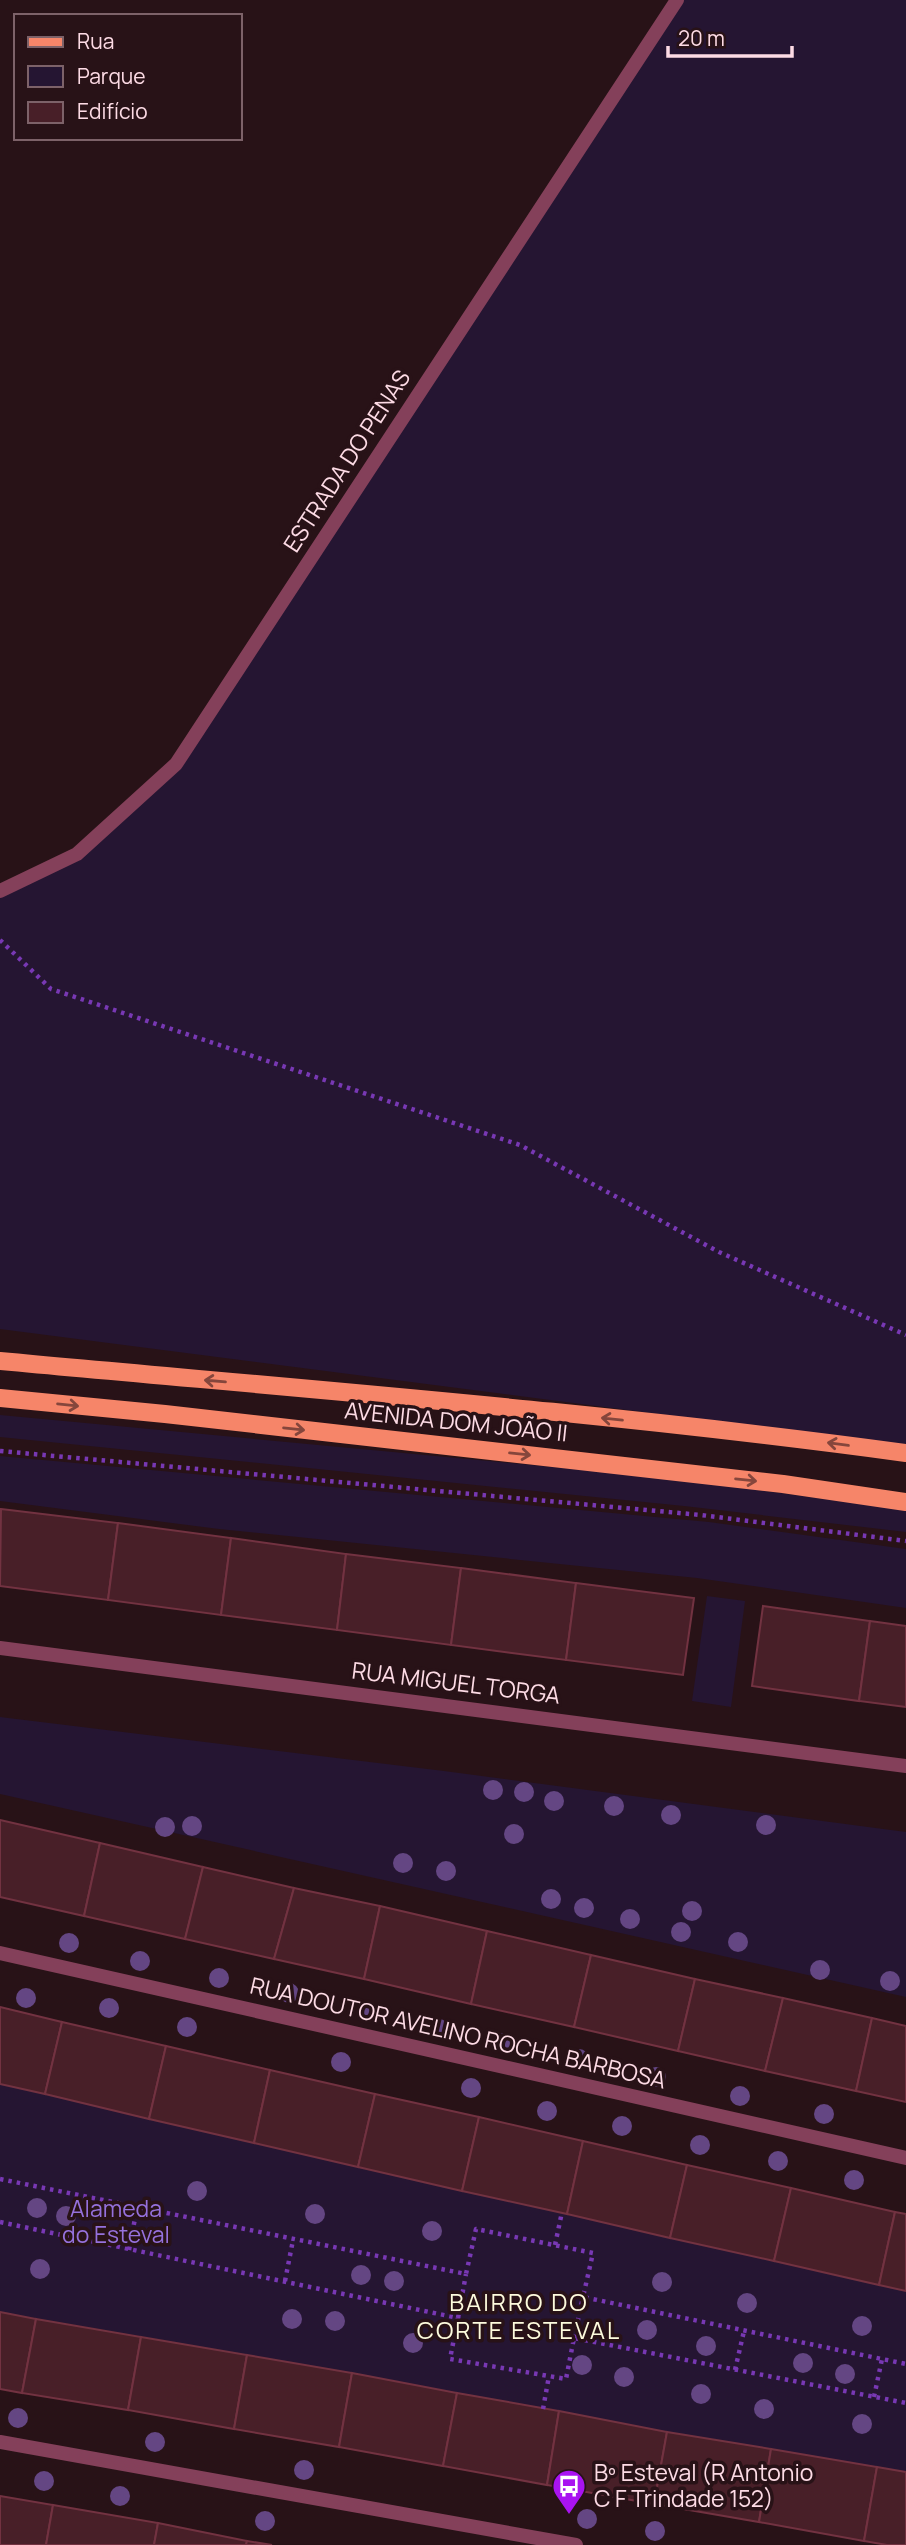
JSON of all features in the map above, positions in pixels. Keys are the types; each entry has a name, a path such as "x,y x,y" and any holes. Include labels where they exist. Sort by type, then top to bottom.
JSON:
{"main road":[{"name":"AVENIDA DOM JOÃO II","path":"0,1361 731,1431 906,1453"},
{"name":"AVENIDA DOM JOÃO II","path":"0,1398 165,1414 783,1484 906,1502"}],"street":[{"name":"ESTRADA DO PENAS","path":"0,891 77,854 176,764 677,0"},
{"name":"RUA MIGUEL TORGA","path":"0,1648 906,1766"},
{"name":"RUA DOUTOR AVELINO ROCHA BARBOSA","path":"0,1953 906,2158"},
{"path":"0,2442 576,2545"}],"path":[{"path":"0,940 51,989 520,1145 719,1252 906,1335"},
{"path":"0,1451 687,1513 906,1541"},
{"path":"0,2179 466,2274"},
{"path":"129,2250 137,2208"},
{"path":"555,2245 562,2213"},
{"path":"0,2222 458,2318"},
{"path":"476,2229 555,2245 593,2253 566,2379 450,2359 476,2229"},
{"path":"285,2281 293,2240"},
{"path":"583,2297 906,2364"},
{"path":"735,2370 744,2331"},
{"path":"574,2338 906,2403"},
{"path":"874,2397 882,2359"},
{"path":"543,2409 549,2376"}],"green space":[{"path":"677,0 906,0 906,1446 0,1329 0,891 77,854 176,764"},
{"path":"0,1415 670,1478 906,1510 906,1532 684,1506 0,1437"},
{"path":"0,1456 709,1522 906,1549 906,1608 697,1578 219,1529 0,1501"},
{"path":"707,1596 745,1601 731,1707 692,1701"},
{"path":"0,1717 444,1771 906,1832 906,1997 0,1794"},
{"name":"Alameda do Esteval","path":"0,2084 906,2291 906,2472 667,2432 352,2373 0,2312"}],"building":[{"path":"1,1509 118,1523 108,1600 0,1586"},
{"path":"118,1523 231,1538 221,1615 108,1600"},
{"path":"231,1538 346,1554 337,1630 221,1615"},
{"path":"346,1554 461,1568 451,1645 337,1630"},
{"path":"461,1568 576,1583 566,1660 451,1645"},
{"path":"576,1583 694,1598 683,1675 566,1660"},
{"path":"763,1606 870,1621 859,1701 752,1686"},
{"path":"870,1621 906,1626 906,1707 859,1701"},
{"path":"0,1820 100,1843 84,1916 0,1897"},
{"path":"100,1843 203,1867 185,1939 84,1916"},
{"path":"203,1867 294,1888 274,1959 185,1939"},
{"path":"294,1888 380,1906 364,1979 274,1959"},
{"path":"380,1906 487,1931 471,2004 364,1979"},
{"path":"487,1931 591,1955 574,2027 471,2004"},
{"path":"591,1955 695,1979 678,2051 574,2027"},
{"path":"695,1979 783,1998 765,2071 678,2051"},
{"path":"783,1998 872,2018 856,2091 765,2071"},
{"path":"0,2007 62,2022 45,2094 0,2084"},
{"path":"872,2018 906,2026 906,2102 856,2091"},
{"path":"62,2022 166,2046 149,2119 45,2094"},
{"path":"166,2046 270,2070 254,2143 149,2119"},
{"path":"270,2070 375,2094 358,2167 254,2143"},
{"path":"375,2094 479,2117 462,2191 358,2167"},
{"path":"479,2117 583,2141 567,2214 462,2191"},
{"path":"583,2141 687,2165 670,2238 567,2214"},
{"path":"687,2165 791,2188 774,2261 670,2238"},
{"path":"791,2188 895,2212 879,2285 774,2261"},
{"path":"895,2212 906,2214 906,2291 879,2285"},
{"path":"0,2312 36,2319 22,2393 0,2389"},
{"path":"36,2319 141,2337 128,2410 22,2393"},
{"path":"141,2337 247,2355 234,2429 128,2410"},
{"path":"247,2355 352,2373 339,2447 234,2429"},
{"path":"352,2373 457,2393 443,2466 339,2447"},
{"path":"457,2393 559,2411 547,2485 443,2466"},
{"path":"559,2411 667,2432 654,2504 547,2485"},
{"path":"667,2432 771,2449 759,2522 654,2504"},
{"path":"771,2449 877,2467 864,2541 759,2522"},
{"path":"877,2467 906,2472 906,2545 864,2541"},
{"path":"0,2496 53,2505 46,2545 0,2545"},
{"path":"53,2505 158,2523 154,2545 46,2545"},
{"path":"158,2523 247,2541 246,2545 154,2545"},
{"path":"247,2541 272,2545 246,2545"}],"place":[{"name":"Bº Esteval (R Antonio C F Trindade 152)","path":"569,2516"}],"district":[{"name":"BAIRRO DO CORTE ESTEVAL","path":"519,2317"}]}
